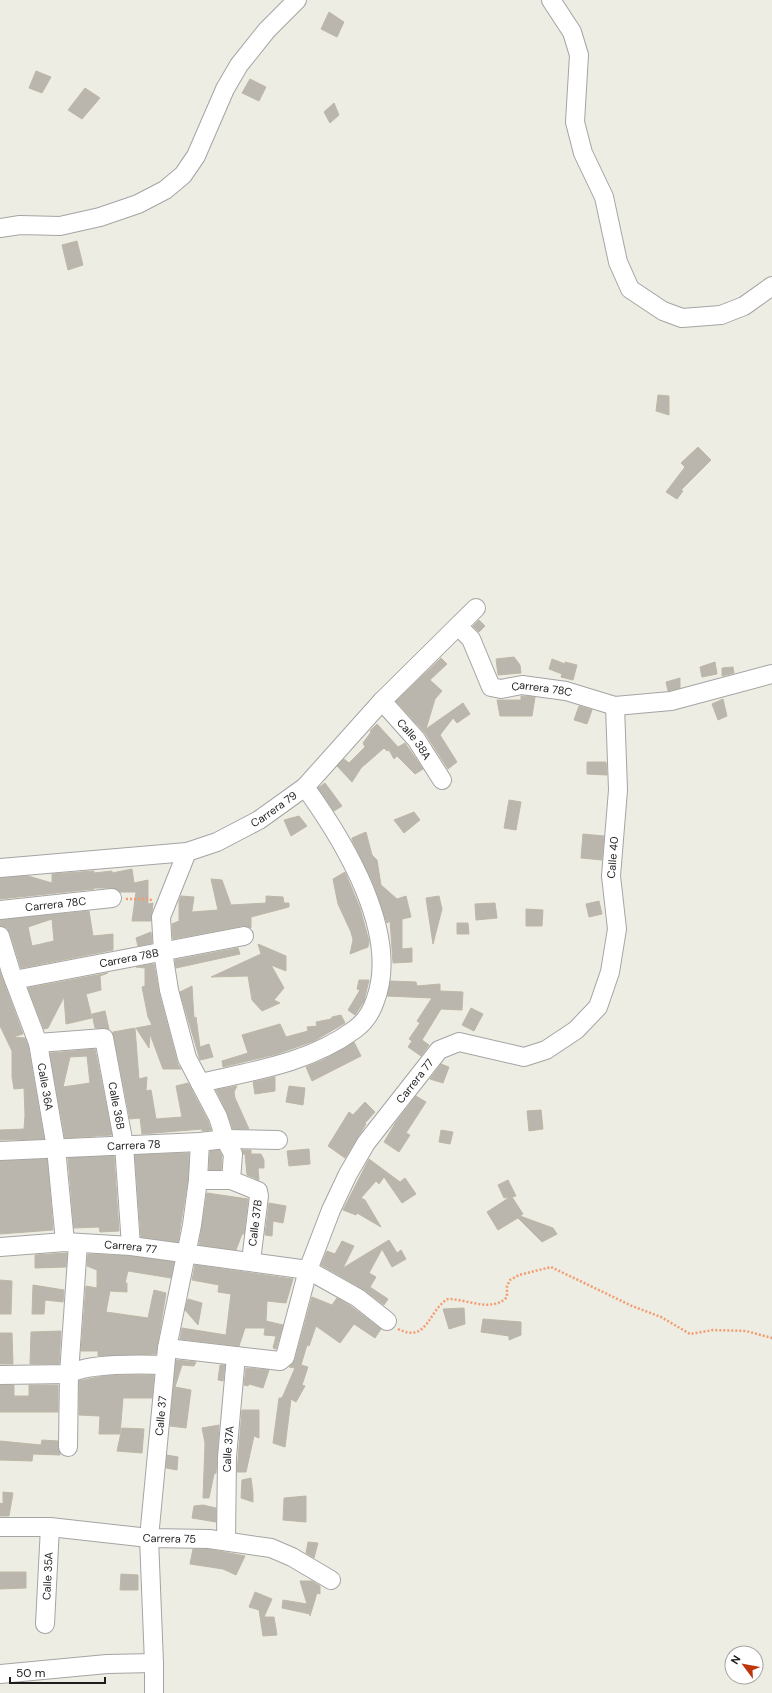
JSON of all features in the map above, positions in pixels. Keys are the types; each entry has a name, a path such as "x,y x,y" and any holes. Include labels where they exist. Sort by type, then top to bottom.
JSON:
{"street":[{"path":"0,228 20,225 60,226 100,217 138,204 165,190 183,175 196,156 224,89 239,65 267,30 296,0"},
{"path":"551,0 572,32 579,54 575,122 583,153 604,197 618,262 630,289 663,311 682,318 721,315 744,306 772,286"},
{"name":"Carrera 79","path":"0,868 187,852 217,842 259,820 305,787 382,701 476,608"},
{"name":"Carrera 78C","path":"458,626 471,639 491,687 501,689 522,685 566,691 615,706"},
{"path":"615,706 670,701 772,674"},
{"name":"Calle 38A","path":"382,701 416,739 442,780"},
{"name":"Calle 40","path":"598,1007 610,972 618,929 611,876 618,790 615,706"},
{"path":"200,1083 276,1066 308,1055 334,1043 355,1030 370,1013 380,988 383,962 379,932 360,877 325,815 305,787"},
{"path":"187,852 161,917 163,952 169,990 187,1058 218,1117 225,1139 233,1154 231,1180 198,1180"},
{"name":"Carrera 78C","path":"0,910 112,898"},
{"name":"Calle 36A","path":"0,936 14,980 38,1043 71,1243 68,1447"},
{"name":"Carrera 78B","path":"14,980 244,936"},
{"name":"Carrera 77","path":"308,1270 331,1210 348,1174 366,1144 439,1050 459,1042 524,1057 546,1050 576,1030 598,1007"},
{"name":"Calle 36B","path":"38,1043 104,1038 124,1145 132,1246"},
{"name":"Carrera 78","path":"0,1151 200,1142 225,1139 272,1140"},
{"name":"Calle 37","path":"154,1693 149,1538 166,1357 187,1253 198,1180 200,1142"},
{"name":"Calle 37B","path":"231,1180 258,1191 259,1196 250,1262"},
{"name":"Carrera 77","path":"0,1247 71,1243 132,1246 308,1270 358,1298 387,1321"},
{"path":"0,1375 69,1374 74,1371 136,1364 166,1357 236,1356 282,1360 285,1357 308,1270"},
{"name":"Calle 37A","path":"226,1541 227,1457 236,1356"},
{"name":"Carrera 75","path":"0,1527 50,1527 149,1538 209,1539 271,1548 292,1557 331,1580"},
{"name":"Calle 35A","path":"45,1624 50,1527"},
{"path":"0,1674 107,1664 154,1663"}],"path":[{"path":"112,898 149,899 156,904 161,917"},
{"path":"387,1321 406,1333 417,1333 423,1329 442,1302 448,1299 492,1305 502,1303 507,1297 507,1286 510,1280 527,1272 551,1267 632,1306 661,1317 690,1334 713,1330 746,1330 772,1338"}],"building":[{"path":"329,12 344,22 337,37 321,29"},
{"path":"36,71 51,77 42,93 29,88"},
{"path":"250,79 266,87 259,101 242,93"},
{"path":"85,88 100,98 82,119 68,110"},
{"path":"334,103 339,115 330,123 324,112"},
{"path":"77,241 83,265 68,270 62,245"},
{"path":"658,395 669,396 669,415 656,411"},
{"path":"698,447 711,460 681,490 683,491 677,499 666,492 685,467 681,463"},
{"path":"479,620 485,626 479,632 473,626"},
{"path":"514,657 520,665 521,673 498,675 496,659"},
{"path":"441,658 447,664 430,680 442,691 435,699 426,729 463,703 470,714 457,723 453,718 440,735 457,762 448,769 425,733 396,701"},
{"path":"552,659 565,664 565,662 577,665 573,680 561,677 562,674 549,669"},
{"path":"715,662 717,674 702,677 700,667"},
{"path":"733,667 734,673 722,676 722,668"},
{"path":"680,678 680,688 668,691 666,682"},
{"path":"521,696 535,697 532,716 500,716 497,700 521,700"},
{"path":"723,699 727,716 718,720 712,704"},
{"path":"579,706 592,710 587,724 574,720"},
{"path":"377,724 398,747 405,743 423,769 415,774 397,756 394,759 389,750 387,751 384,748 361,768 352,782 337,766 344,759 349,763 365,747 363,743 371,732 370,731"},
{"path":"587,762 606,762 607,775 587,774"},
{"path":"325,783 342,806 334,811 318,788"},
{"path":"509,800 521,802 516,830 504,828"},
{"path":"414,812 420,820 404,833 394,820"},
{"path":"299,816 307,826 291,836 284,820"},
{"path":"366,832 372,855 377,860 381,885 397,899 406,896 411,917 402,919 402,949 412,948 412,962 393,963 390,921 387,923 374,885 352,840 352,838"},
{"path":"583,834 604,836 602,860 581,858"},
{"path":"132,869 134,883 148,880 148,904 153,903 151,921 132,921 136,892 120,892 111,888 94,888 0,899 0,878 28,876 52,883 52,874 94,871 94,873 112,871 112,873"},
{"path":"345,872 360,908 369,941 368,947 350,954 353,940 351,932 338,904 333,879"},
{"path":"211,879 222,880 231,905 266,903 266,896 283,897 284,903 289,903 289,907 251,917 251,928 242,926 173,939 172,924 181,920 179,920 179,901 181,896 194,897 191,917 192,912 218,910"},
{"path":"439,896 442,909 433,944 426,898"},
{"path":"599,901 602,914 589,917 586,904"},
{"path":"495,903 497,918 476,920 475,904"},
{"path":"526,909 543,910 542,926 526,926"},
{"path":"89,911 93,936 113,934 113,950 21,968 10,933 7,928 0,926 0,920","holes":["52,919 54,941 32,946 28,927"]},
{"path":"457,923 468,923 469,934 457,934"},
{"path":"151,932 152,943 138,946 136,938"},
{"path":"258,944 286,956 286,971 271,965 284,988 274,1000 280,1003 262,1011 252,1000 248,976 211,977 261,954"},
{"path":"238,948 240,954 176,968 175,960"},
{"path":"154,964 159,993 178,1065 181,1069 163,1069 150,1034 149,1048 136,1028 152,1025 148,1017 142,987 145,986 145,968 136,967"},
{"path":"0,972 23,1034 13,1037 25,1038 28,1046 44,1139 0,1140 0,1130 24,1129 25,1115 24,1088 14,1089 12,1077 12,1051 0,1026"},
{"path":"108,973 100,976 101,990 86,994 92,1018 66,1024 64,997 48,1028 44,1029 28,988"},
{"path":"359,980 369,980 364,1001 355,1015 348,1010 360,990 357,989"},
{"path":"390,981 416,982 417,986 440,984 440,991 463,992 462,1010 441,1009 422,1040 429,1045 421,1056 408,1047 412,1041 409,1039 420,1023 417,1021 432,998 387,996"},
{"path":"192,986 194,1018 196,1017 200,1047 209,1044 213,1057 200,1060 180,992"},
{"path":"471,1008 483,1014 474,1031 462,1025"},
{"path":"105,1011 109,1029 95,1028 92,1014"},
{"path":"341,1015 345,1023 314,1041 277,1054 223,1067 222,1061 248,1053 242,1035 280,1024 286,1037 308,1031 307,1027 317,1026 316,1022"},
{"path":"135,1028 139,1079 147,1077 146,1091 151,1090 156,1119 182,1117 176,1086 188,1083 208,1121 211,1130 202,1131 202,1129 142,1134 140,1118 130,1119 113,1032"},
{"path":"354,1042 361,1056 312,1081 306,1067 323,1060"},
{"path":"95,1049 112,1135 65,1138 50,1053","holes":["87,1056 90,1083 63,1087 70,1057"]},
{"path":"441,1064 449,1067 443,1083 430,1079"},
{"path":"275,1077 275,1091 255,1094 253,1082"},
{"path":"237,1086 234,1092 235,1098 249,1129 233,1129 227,1112 216,1090"},
{"path":"289,1086 305,1088 303,1105 286,1102"},
{"path":"416,1096 426,1102 406,1133 410,1135 399,1152 384,1142 396,1122"},
{"path":"365,1102 375,1112 365,1123 366,1124 345,1158 328,1146 349,1112 353,1115"},
{"path":"541,1110 543,1129 529,1131 527,1111"},
{"path":"441,1130 453,1132 450,1144 439,1142"},
{"path":"309,1149 310,1164 289,1166 287,1151"},
{"path":"219,1150 222,1156 221,1170 209,1170 210,1151"},
{"path":"242,1150 251,1150 251,1154 243,1154"},
{"path":"189,1153 188,1179 178,1242 141,1237 135,1155"},
{"path":"245,1154 261,1154 264,1160 264,1168 258,1168 259,1180 247,1175"},
{"path":"114,1156 119,1231 100,1232 99,1227 74,1228 68,1158"},
{"path":"47,1159 53,1230 0,1234 0,1161"},
{"path":"369,1159 400,1182 405,1178 416,1194 402,1203 384,1177 379,1184 376,1181 361,1198 365,1200 381,1227 357,1213 356,1215 343,1210"},
{"path":"508,1180 516,1196 512,1197 523,1214 520,1216 553,1228 557,1234 542,1242 518,1218 498,1230 487,1212 510,1197 504,1198 498,1185"},
{"path":"207,1193 248,1199 244,1234 242,1234 236,1250 199,1245"},
{"path":"269,1203 286,1206 283,1223 273,1221 272,1236 265,1235"},
{"path":"389,1240 397,1253 401,1250 406,1259 392,1267 382,1249 369,1273 376,1277 370,1287 388,1299 384,1305 363,1289 321,1265 327,1251 335,1254 342,1241 354,1246 343,1268"},
{"path":"67,1253 66,1267 35,1268 35,1255"},
{"path":"88,1254 130,1256 174,1262 171,1278 128,1271 125,1283 127,1283 127,1292 110,1291 106,1312 148,1318 154,1290 166,1293 156,1354 98,1356 98,1351 81,1351 86,1286 97,1288 97,1270 87,1266"},
{"path":"195,1265 293,1279 286,1303 267,1301 266,1321 283,1325 276,1349 273,1348 276,1336 264,1335 265,1328 245,1328 239,1346 180,1339 182,1328 226,1335 231,1294 218,1292 219,1285 192,1280"},
{"path":"0,1280 12,1281 11,1314 0,1314"},
{"path":"33,1285 64,1290 63,1302 45,1300 44,1314 32,1314"},
{"path":"312,1297 332,1305 337,1298 352,1307 381,1329 375,1338 354,1324 340,1343 316,1326 309,1346 307,1345 301,1365 308,1367 302,1385 305,1386 296,1402 291,1399 285,1447 273,1443 279,1398 282,1398 295,1368 289,1367 295,1360"},
{"path":"188,1299 202,1303 198,1325 185,1310"},
{"path":"464,1308 465,1324 449,1329 443,1309"},
{"path":"483,1319 521,1322 521,1335 509,1340 509,1336 481,1332"},
{"path":"61,1331 59,1364 30,1364 31,1332"},
{"path":"0,1333 12,1333 13,1364 0,1364"},
{"path":"176,1360 196,1362 194,1366 182,1365 175,1387 191,1390 186,1428 170,1426"},
{"path":"220,1365 225,1365 223,1381 218,1380"},
{"path":"246,1368 269,1370 263,1388 249,1384 248,1386 244,1385"},
{"path":"154,1375 152,1398 123,1398 120,1434 99,1434 100,1416 79,1415 79,1381 103,1376"},
{"path":"0,1385 14,1385 14,1396 29,1396 29,1385 58,1385 58,1412 0,1412"},
{"path":"242,1410 259,1410 259,1438 254,1436 246,1472 237,1472"},
{"path":"219,1425 216,1473 214,1474 209,1498 203,1498 205,1443 202,1428"},
{"path":"122,1428 144,1429 142,1453 117,1451"},
{"path":"42,1440 58,1441 60,1455 33,1454 32,1461 0,1460 0,1441 41,1445"},
{"path":"167,1455 178,1457 177,1470 166,1468"},
{"path":"251,1478 253,1502 241,1498 242,1480"},
{"path":"3,1492 13,1493 9,1516 0,1516 0,1503 3,1504"},
{"path":"306,1496 306,1522 283,1520 284,1498"},
{"path":"203,1505 216,1508 216,1522 192,1518 194,1506"},
{"path":"308,1542 318,1543 314,1558 306,1553"},
{"path":"193,1549 208,1549 245,1556 236,1575 223,1569 190,1564"},
{"path":"0,1572 26,1572 26,1588 0,1589"},
{"path":"121,1574 138,1575 138,1590 120,1590"},
{"path":"300,1581 312,1581 320,1586 320,1594 317,1593 310,1616 310,1614 282,1608 283,1600 307,1604"},
{"path":"255,1592 272,1599 264,1617 274,1617 277,1635 263,1636 259,1610 249,1607"}]}
